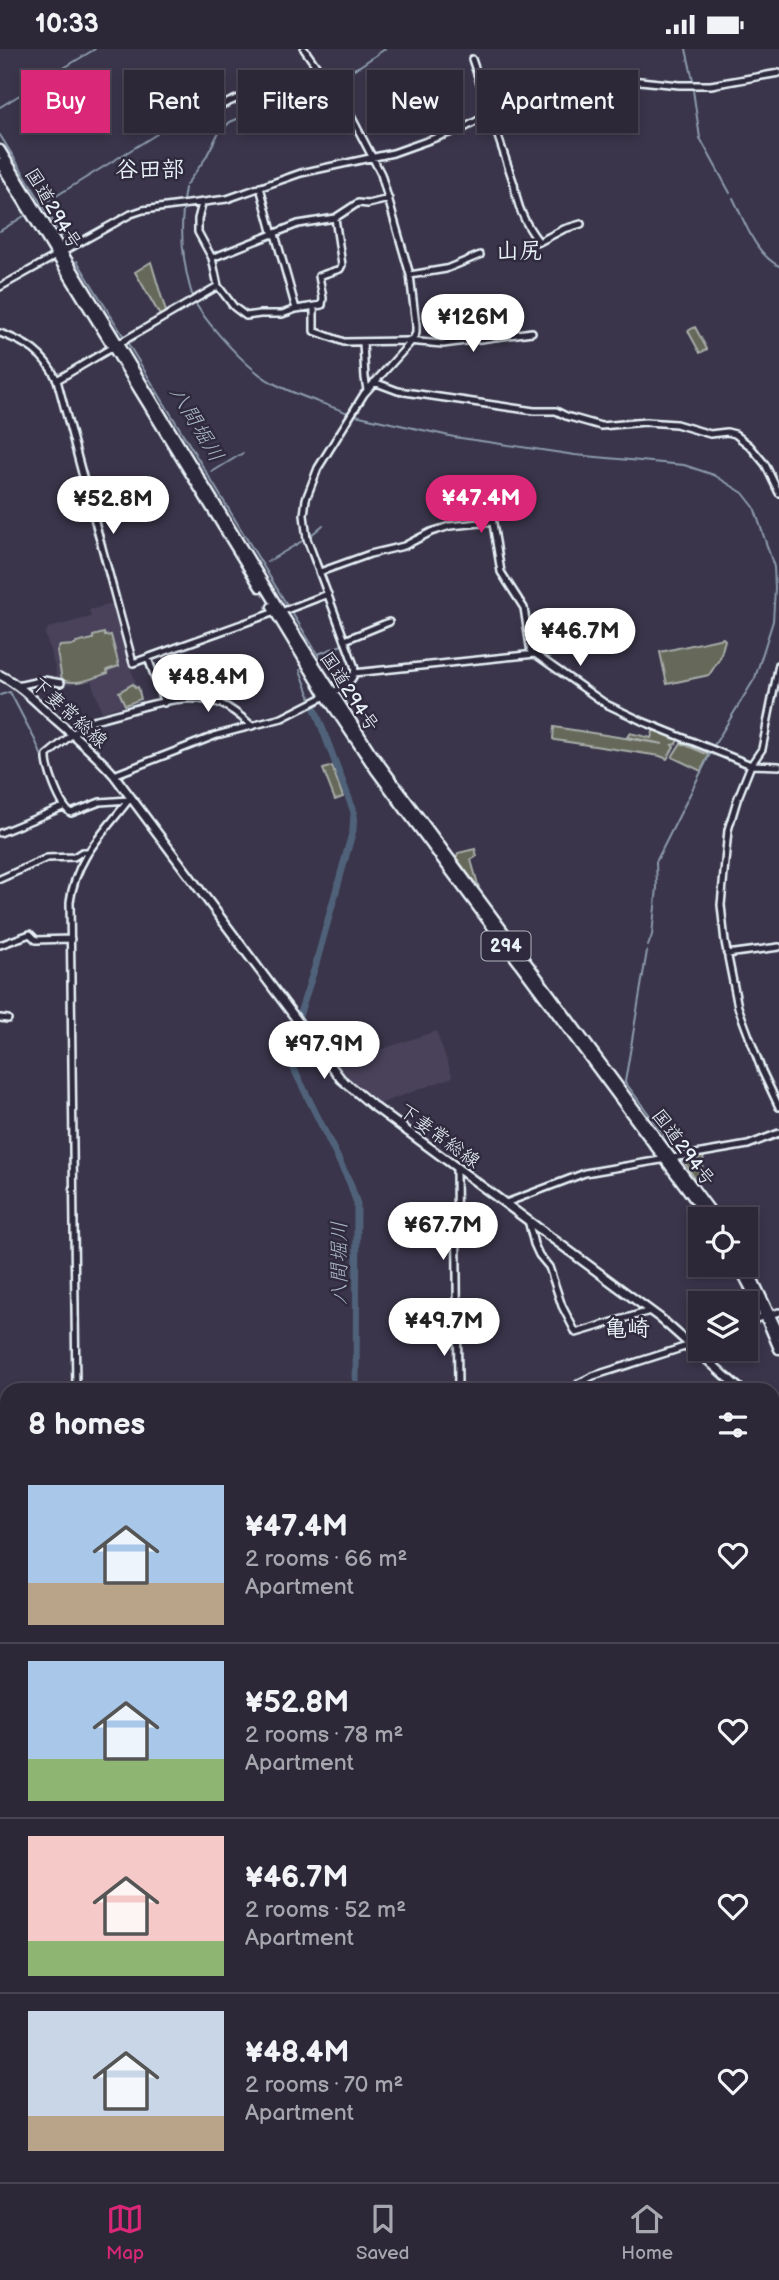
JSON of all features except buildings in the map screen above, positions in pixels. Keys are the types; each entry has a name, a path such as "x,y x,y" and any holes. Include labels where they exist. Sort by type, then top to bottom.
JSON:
{"highway":[{"name":"国道294号","path":"0,150 60,255"},
{"name":"国道294号","path":"0,163 120,343 329,694 414,813 708,1207"},
{"name":"国道294号","path":"670,1159 701,1207"},
{"path":"746,1277 772,1314 779,1349"},
{"path":"752,1277 772,1314 779,1334"}],"main road":[{"name":"下妻常総線","path":"0,675 17,686 73,734 114,775 335,1073 372,1105 650,1311 688,1343"},
{"name":"下妻常総線","path":"710,1362 733,1383"}],"street":[{"path":"114,775 217,736 282,718 350,682 355,673 306,532 304,515 307,493 318,468 367,390 412,341 416,330 411,275 389,199 373,158 350,114 304,49"},
{"path":"472,59 477,73"},
{"path":"224,104 250,93 288,86 318,68"},
{"path":"638,80 679,85 710,85 779,73"},
{"path":"0,287 131,214 227,199 301,173 373,158 477,121"},
{"path":"497,133 524,221 539,242 564,229 581,224"},
{"path":"260,187 296,309"},
{"path":"212,258 298,224 335,218 358,203 368,204 389,199"},
{"path":"202,204 198,232 212,258 218,286 243,315 276,315 322,305 319,276 341,267 335,218"},
{"path":"411,275 452,267 480,255"},
{"path":"57,380 218,286"},
{"path":"314,307 315,332 344,342 412,341 443,344 532,332"},
{"path":"0,333 36,349 51,367 57,380 133,663 328,594"},
{"path":"363,342 367,390"},
{"path":"374,382 398,391 534,411 556,411 601,426 645,422 681,425 710,434 732,433 759,455 779,493"},
{"path":"490,505 501,572 526,612 531,653"},
{"path":"320,572 370,554 404,546 440,529 492,522"},
{"path":"345,640 389,622"},
{"path":"355,673 531,653 545,658 611,707 751,765 779,766"},
{"path":"148,658 164,703"},
{"path":"779,664 762,749 751,765 733,813 725,845 722,905 727,954 741,1015 779,1107"},
{"path":"17,686 44,680 61,683"},
{"path":"130,798 100,802 71,813 63,807 46,757 93,720 184,699 211,701 232,710 252,726"},
{"path":"76,1383 72,891 78,867 87,852 130,798"},
{"path":"0,832 63,807"},
{"path":"0,879 47,859 74,857 87,852"},
{"path":"0,945 30,934 36,940 71,939"},
{"path":"727,954 779,947"},
{"path":"0,1017 8,1019"},
{"path":"506,1203 586,1173 748,1145 779,1133"},
{"path":"456,1167 458,1383"},
{"path":"528,1220 534,1244 549,1267 562,1305 576,1333 650,1311"},
{"path":"579,1383 593,1376 688,1346"}],"shaded area":[{"path":"115,603 141,699 102,712 91,681 67,685 56,679 45,634 48,628 91,617 89,610"},
{"path":"436,1031 453,1077 379,1104 335,1065"}],"green space":[{"path":"151,262 166,312 161,317 135,272"},
{"path":"695,327 707,349 700,353 688,331"},
{"path":"104,633 105,636 111,635 119,666 85,681 62,680 57,651 60,646 75,645"},
{"path":"723,638 725,640 720,658 709,675 667,684 660,652"},
{"path":"133,684 135,688 138,687 141,699 125,705 119,692"},
{"path":"554,727 663,744 627,737 630,733 651,738 654,729 678,739 676,744 672,745 674,747 667,759 555,740"},
{"path":"681,743 709,755 701,771 672,757"},
{"path":"332,766 343,797 335,800 323,769"},
{"path":"475,849 477,856 471,860 479,888 456,858 458,853"},
{"path":"333,1040 340,1060 332,1063 319,1045"},
{"path":"704,1155 700,1181 697,1182 683,1160 691,1158 696,1162 698,1156"}],"waterway":[{"path":"0,107 95,49"},
{"path":"352,70 385,49"},
{"path":"686,49 693,80"},
{"path":"693,90 700,138 730,193"},
{"path":"186,185 205,159 218,134 230,122 238,119"},
{"path":"48,201 157,134"},
{"name":"八間堀川","path":"0,135 62,236"},
{"path":"183,201 185,188"},
{"path":"733,198 757,246 779,266"},
{"path":"183,210 184,255 193,298"},
{"path":"0,231 24,216"},
{"name":"八間堀川","path":"77,261 124,337"},
{"path":"195,303 230,347 263,377 291,392 348,413"},
{"name":"八間堀川","path":"127,342 287,605"},
{"path":"355,415 454,437 575,455 684,465 714,475 743,493 754,507 774,567 773,621 755,678 713,747"},
{"path":"212,472 243,453"},
{"path":"310,536 323,525"},
{"path":"267,562 304,540"},
{"name":"八間堀川","path":"291,611 319,659"},
{"path":"318,654 342,645"},
{"name":"八間堀川","path":"300,670 311,699"},
{"path":"0,695 10,692 46,767"},
{"name":"八間堀川","path":"298,1019 353,830 354,812 315,709"},
{"path":"648,946 652,935 657,888 656,862 710,754"},
{"path":"647,951 625,1082 677,1152"},
{"name":"八間堀川","path":"296,1025 292,1046 294,1069 350,1183 357,1204 356,1383"}],"district":[{"name":"谷田部","path":"150,169"},
{"name":"山尻","path":"519,250"},
{"name":"亀崎","path":"627,1328"}]}
